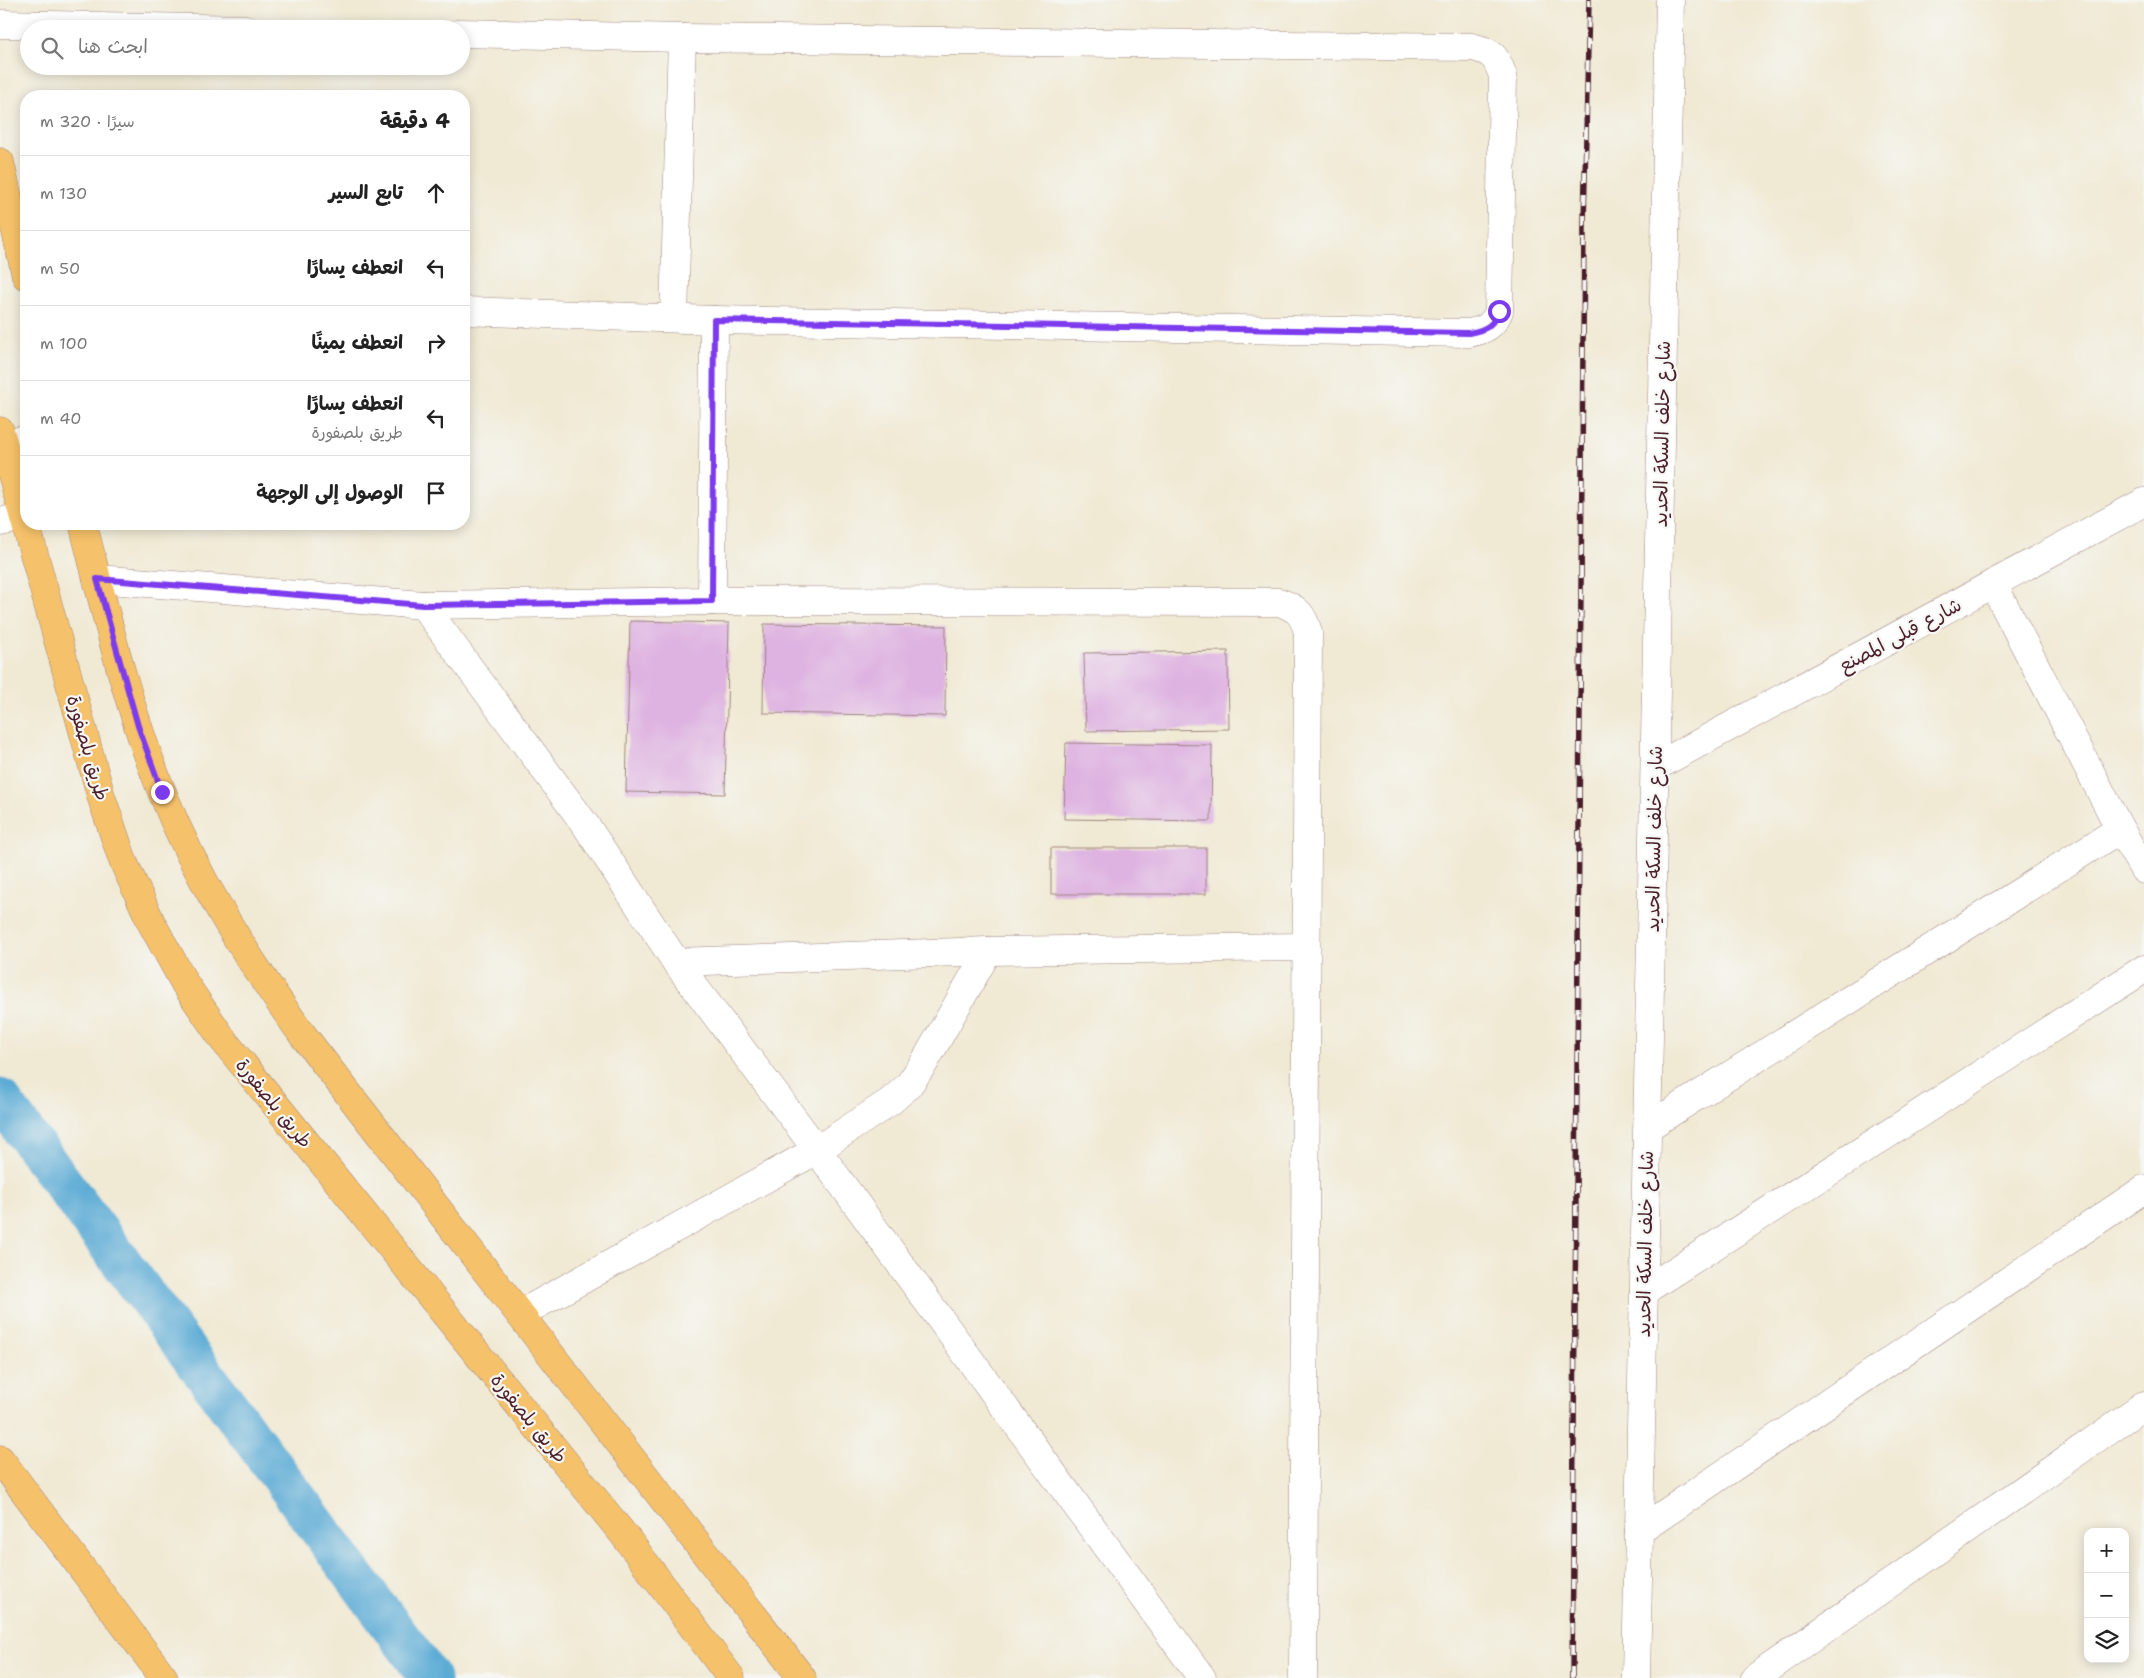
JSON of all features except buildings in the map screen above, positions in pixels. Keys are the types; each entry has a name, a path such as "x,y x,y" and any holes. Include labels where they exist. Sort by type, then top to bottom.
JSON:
{"main road":[{"path":"0,162 20,250"},
{"name":"طريق بلصفورة","path":"8,440 17,518"},
{"name":"طريق بلصفورة","path":"21,530 101,796 123,862 152,924 185,984 224,1041 624,1535 731,1678"},
{"path":"85,530 138,726 162,792 190,856 224,918 261,977 302,1034 802,1678"},
{"path":"0,1459 164,1678"}],"street":[{"name":"شارع خلف السكة الحديد","path":"1636,1678 1670,0"},
{"path":"0,24 20,24"},
{"path":"470,33 682,38 1472,47 1488,51 1498,60 1503,76 1499,311 1494,322 1484,330 1459,333 714,320 470,311"},
{"path":"674,318 682,38"},
{"path":"712,601 714,320"},
{"name":"شارع قبلى المصنع","path":"1655,767 2144,502"},
{"path":"97,579 423,605 712,601 1279,602 1294,608 1304,618 1308,632 1303,1678"},
{"path":"1993,584 2120,829 2144,870"},
{"path":"423,605 587,826 676,962 817,1150 1202,1678"},
{"path":"1648,1127 2120,829"},
{"path":"676,962 988,950 1305,946"},
{"path":"520,1314 817,1150 891,1101 908,1086 924,1063 988,950"},
{"path":"1644,1291 2144,969"},
{"path":"1639,1531 2144,1189"},
{"path":"1755,1678 2144,1405"}],"waterway":[{"path":"0,1099 430,1678"}],"railway":[{"path":"1572,1678 1584,224 1589,0"}],"route":[{"path":"162,792 138,726 97,579 423,605 712,601 714,320 1469,333 1484,330 1494,322 1499,311"}]}
